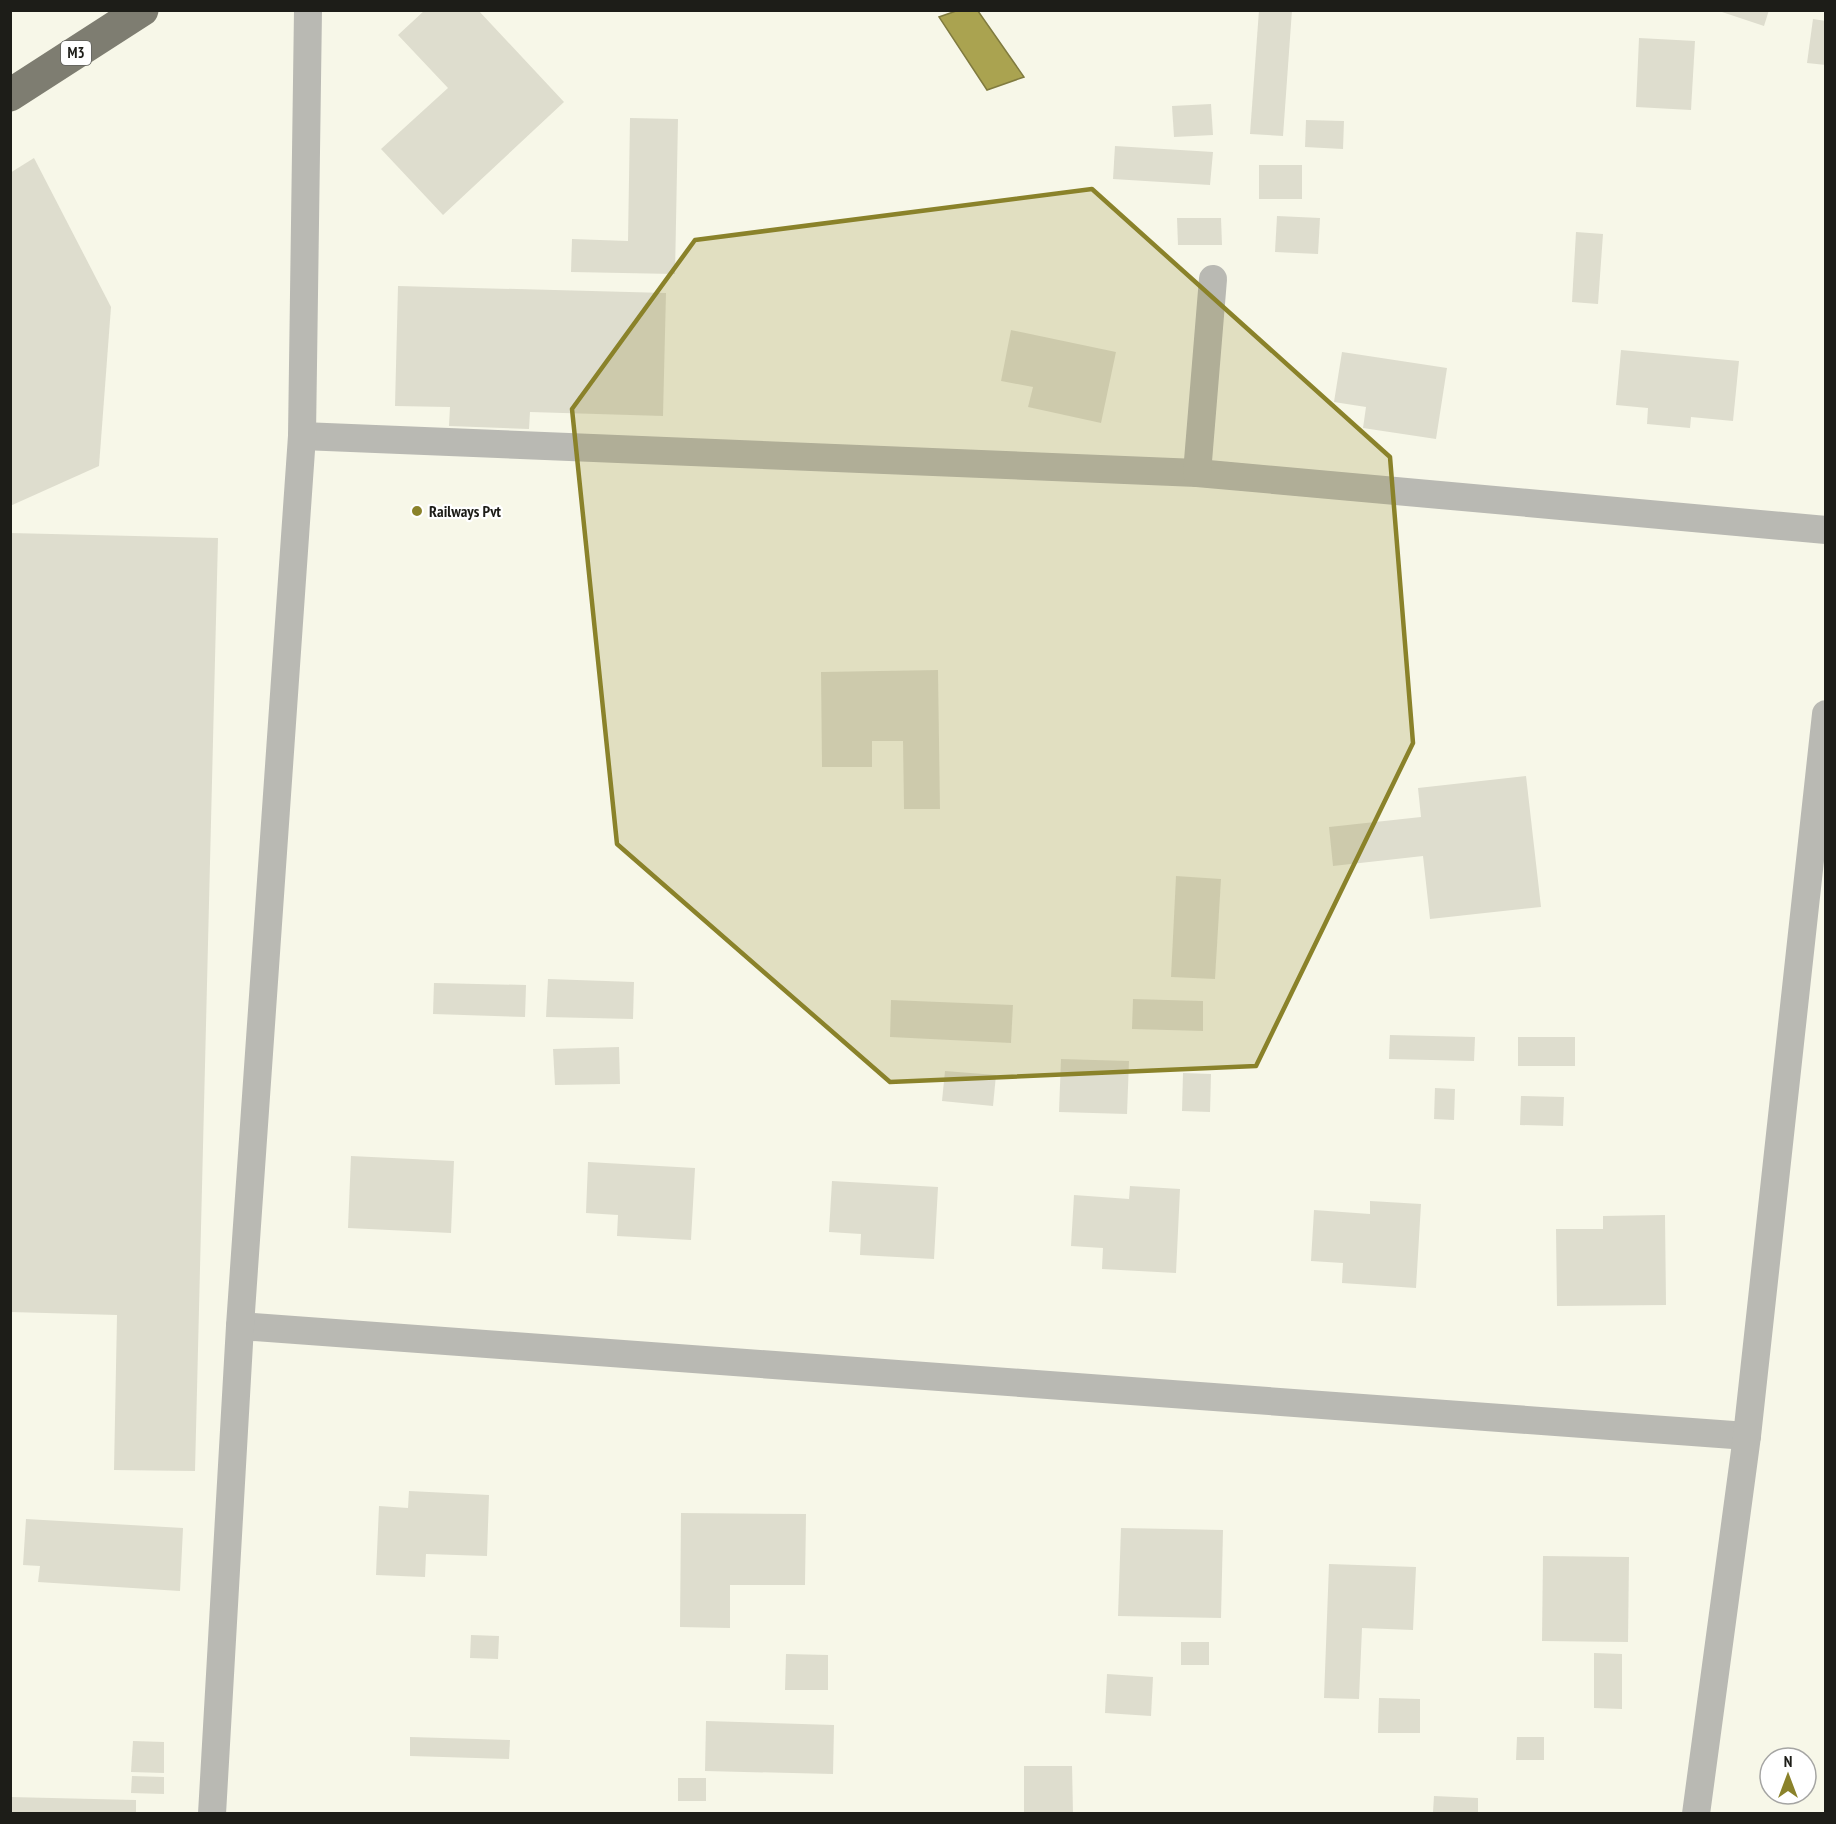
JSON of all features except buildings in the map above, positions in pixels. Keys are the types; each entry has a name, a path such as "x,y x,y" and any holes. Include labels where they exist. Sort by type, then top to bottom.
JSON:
{"highway":[{"name":"M3","path":"10,95 142,10"}],"street":[{"path":"212,1814 240,1326 302,436 308,10"},
{"path":"1197,473 1213,279"},
{"path":"302,436 1197,473 1826,530"},
{"path":"1696,1814 1747,1436 1826,714"},
{"path":"240,1326 1747,1436"}],"highlighted area":[{"path":"1092,189 1390,457 1413,743 1256,1066 890,1082 617,844 572,409 695,240"}],"shaded area":[{"path":"956,11 978,11 1024,77 987,90 939,17"}],"place":[{"name":"Railways Pvt","path":"417,511"}]}
